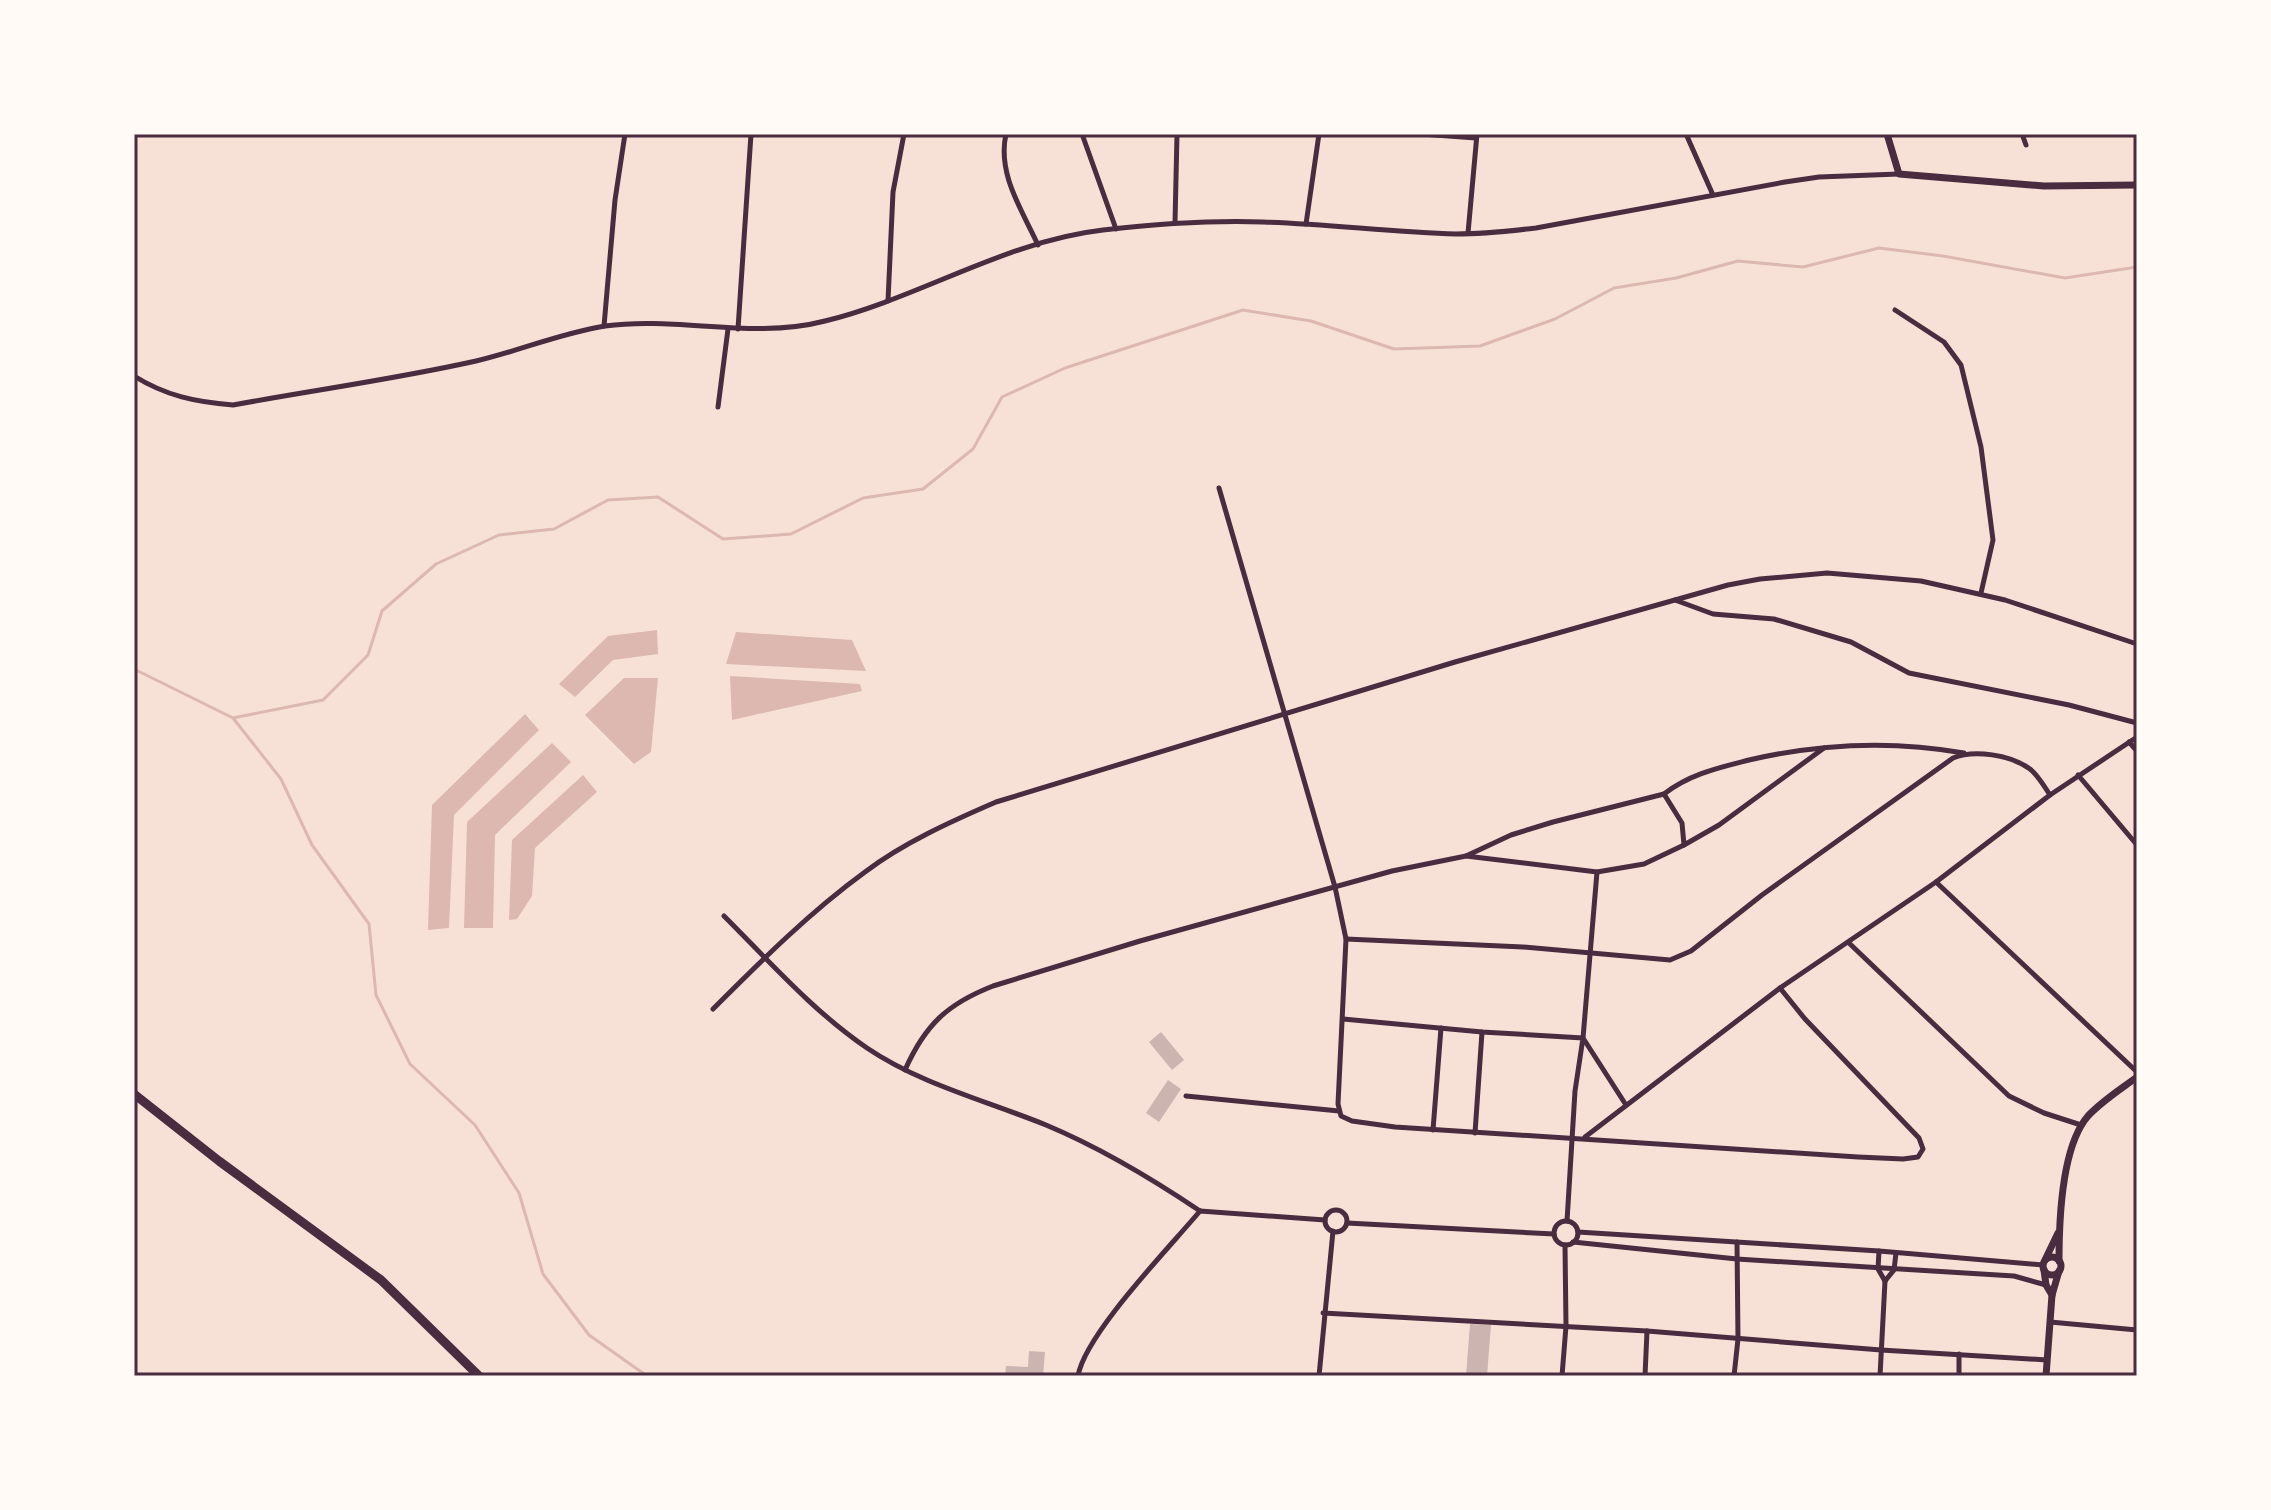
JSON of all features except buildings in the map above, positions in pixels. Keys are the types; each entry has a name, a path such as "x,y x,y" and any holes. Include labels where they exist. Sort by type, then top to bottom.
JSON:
{"highway":[{"path":"134,1094 381,1280 479,1376"}],"street":[{"path":"604,326 615,200 625,134"},
{"path":"738,329 751,134"},
{"path":"888,301 893,192 904,134"},
{"path":"1006,134 1003,156 1007,177 1038,245"},
{"path":"1082,134 1116,229"},
{"path":"1175,223 1177,134"},
{"path":"1306,224 1319,134"},
{"path":"1421,134 1476,136 1468,233"},
{"path":"1686,134 1713,195"},
{"path":"1887,134 1899,174"},
{"path":"2022,134 2026,145"},
{"path":"134,376 178,398 198,403 233,405 479,360 604,326 738,329 822,322 1038,245 1116,229 1175,223 1249,222 1468,233 1536,228 1819,177 1899,174 2044,186 2137,185"},
{"path":"1895,310 1944,342 1961,365 1981,447 1993,540 1981,593"},
{"path":"718,407 728,329"},
{"path":"1219,488 1335,887 1346,939 1339,1111 1346,1120 1433,1130 1815,1155 1918,1157 1923,1149 1919,1138 1805,1019 1780,988"},
{"path":"713,1009 765,957 866,870 976,810 1455,662 1674,600 1760,579 1827,573 1921,581 1981,593 2054,614 2137,644"},
{"path":"1674,600 1713,614 1774,619 1851,642 1909,673 2121,716 2137,723"},
{"path":"1584,1138 1780,988 1936,882 2050,795 2137,737"},
{"path":"2129,742 2137,751"},
{"path":"905,1070 926,1031 941,1015 973,994 1140,941 1420,864 1466,856 1525,831 1664,794 1682,781 1707,770 1789,750 1888,744 2003,758 2021,764 2038,777 2050,795"},
{"path":"1466,856 1597,872 1644,864 1719,825 1826,746"},
{"path":"1346,939 1508,946 1657,960 1680,957 1940,766 1964,753"},
{"path":"2078,775 2137,845"},
{"path":"1664,794 1682,823 1684,845"},
{"path":"1567,1221 1575,1091 1583,1038 1597,872"},
{"path":"1936,882 2137,1074 2098,1106 2081,1125 2070,1155 2059,1231 2059,1271 2052,1295 2046,1376"},
{"path":"724,916 837,1024 868,1048 905,1070 1085,1142 1151,1178 1200,1211 1325,1220"},
{"path":"1849,943 2009,1096 2044,1113 2081,1125"},
{"path":"1343,1019 1583,1038"},
{"path":"1433,1130 1441,1028"},
{"path":"1475,1133 1482,1032"},
{"path":"1583,1038 1626,1105"},
{"path":"1186,1096 1339,1111"},
{"path":"1339,1210 1345,1215 1347,1223 1343,1230 1333,1231 1327,1227 1325,1220 1332,1211 1339,1210"},
{"path":"1078,1376 1080,1363 1095,1337 1200,1211"},
{"path":"1567,1221 1578,1232"},
{"path":"1565,1245 1554,1234 1556,1226 1567,1221"},
{"path":"1347,1223 1554,1234"},
{"path":"1319,1376 1333,1231"},
{"path":"2052,1295 2046,1285 2044,1265 2059,1231"},
{"path":"1578,1232 1879,1251 2044,1265 2051,1274 2059,1271"},
{"path":"1573,1242 1578,1232"},
{"path":"1565,1245 1573,1242 1737,1259 2014,1276 2046,1285"},
{"path":"1734,1376 1738,1339 1737,1242"},
{"path":"1562,1376 1566,1326 1565,1245"},
{"path":"1879,1251 1878,1269 1885,1281 1880,1376"},
{"path":"1885,1281 1894,1270 1896,1253"},
{"path":"2044,1265 2052,1257 2059,1261"},
{"path":"1323,1313 1647,1331 2047,1360"},
{"path":"2050,1322 2137,1330"},
{"path":"1645,1376 1647,1331"},
{"path":"1959,1354 1959,1376"}],"shaded area":[{"path":"657,630 658,654 613,660 575,697 559,684 608,636"},
{"path":"736,632 852,640 866,671 726,664"},
{"path":"730,676 860,684 862,691 732,720"},
{"path":"624,678 658,678 651,752 634,764 585,715"},
{"path":"525,714 539,730 454,815 449,928 428,930 432,805"},
{"path":"552,743 571,762 495,835 493,928 464,928 467,822"},
{"path":"583,775 597,792 535,848 532,896 517,919 509,920 512,840"}],"waterway":[{"path":"233,718 323,700 368,655 382,611 436,564 499,535 554,529 608,500 658,497 723,539 791,534 863,498 923,489 973,449 1002,397 1065,368 1243,310 1311,321 1394,349 1480,346 1555,319 1614,288 1676,278 1738,261 1803,267 1879,248 2065,278 2137,267"},
{"path":"134,669 233,718 281,779 312,845 369,924 376,995 410,1064 475,1125 519,1193 543,1274 589,1335 647,1376"}]}
